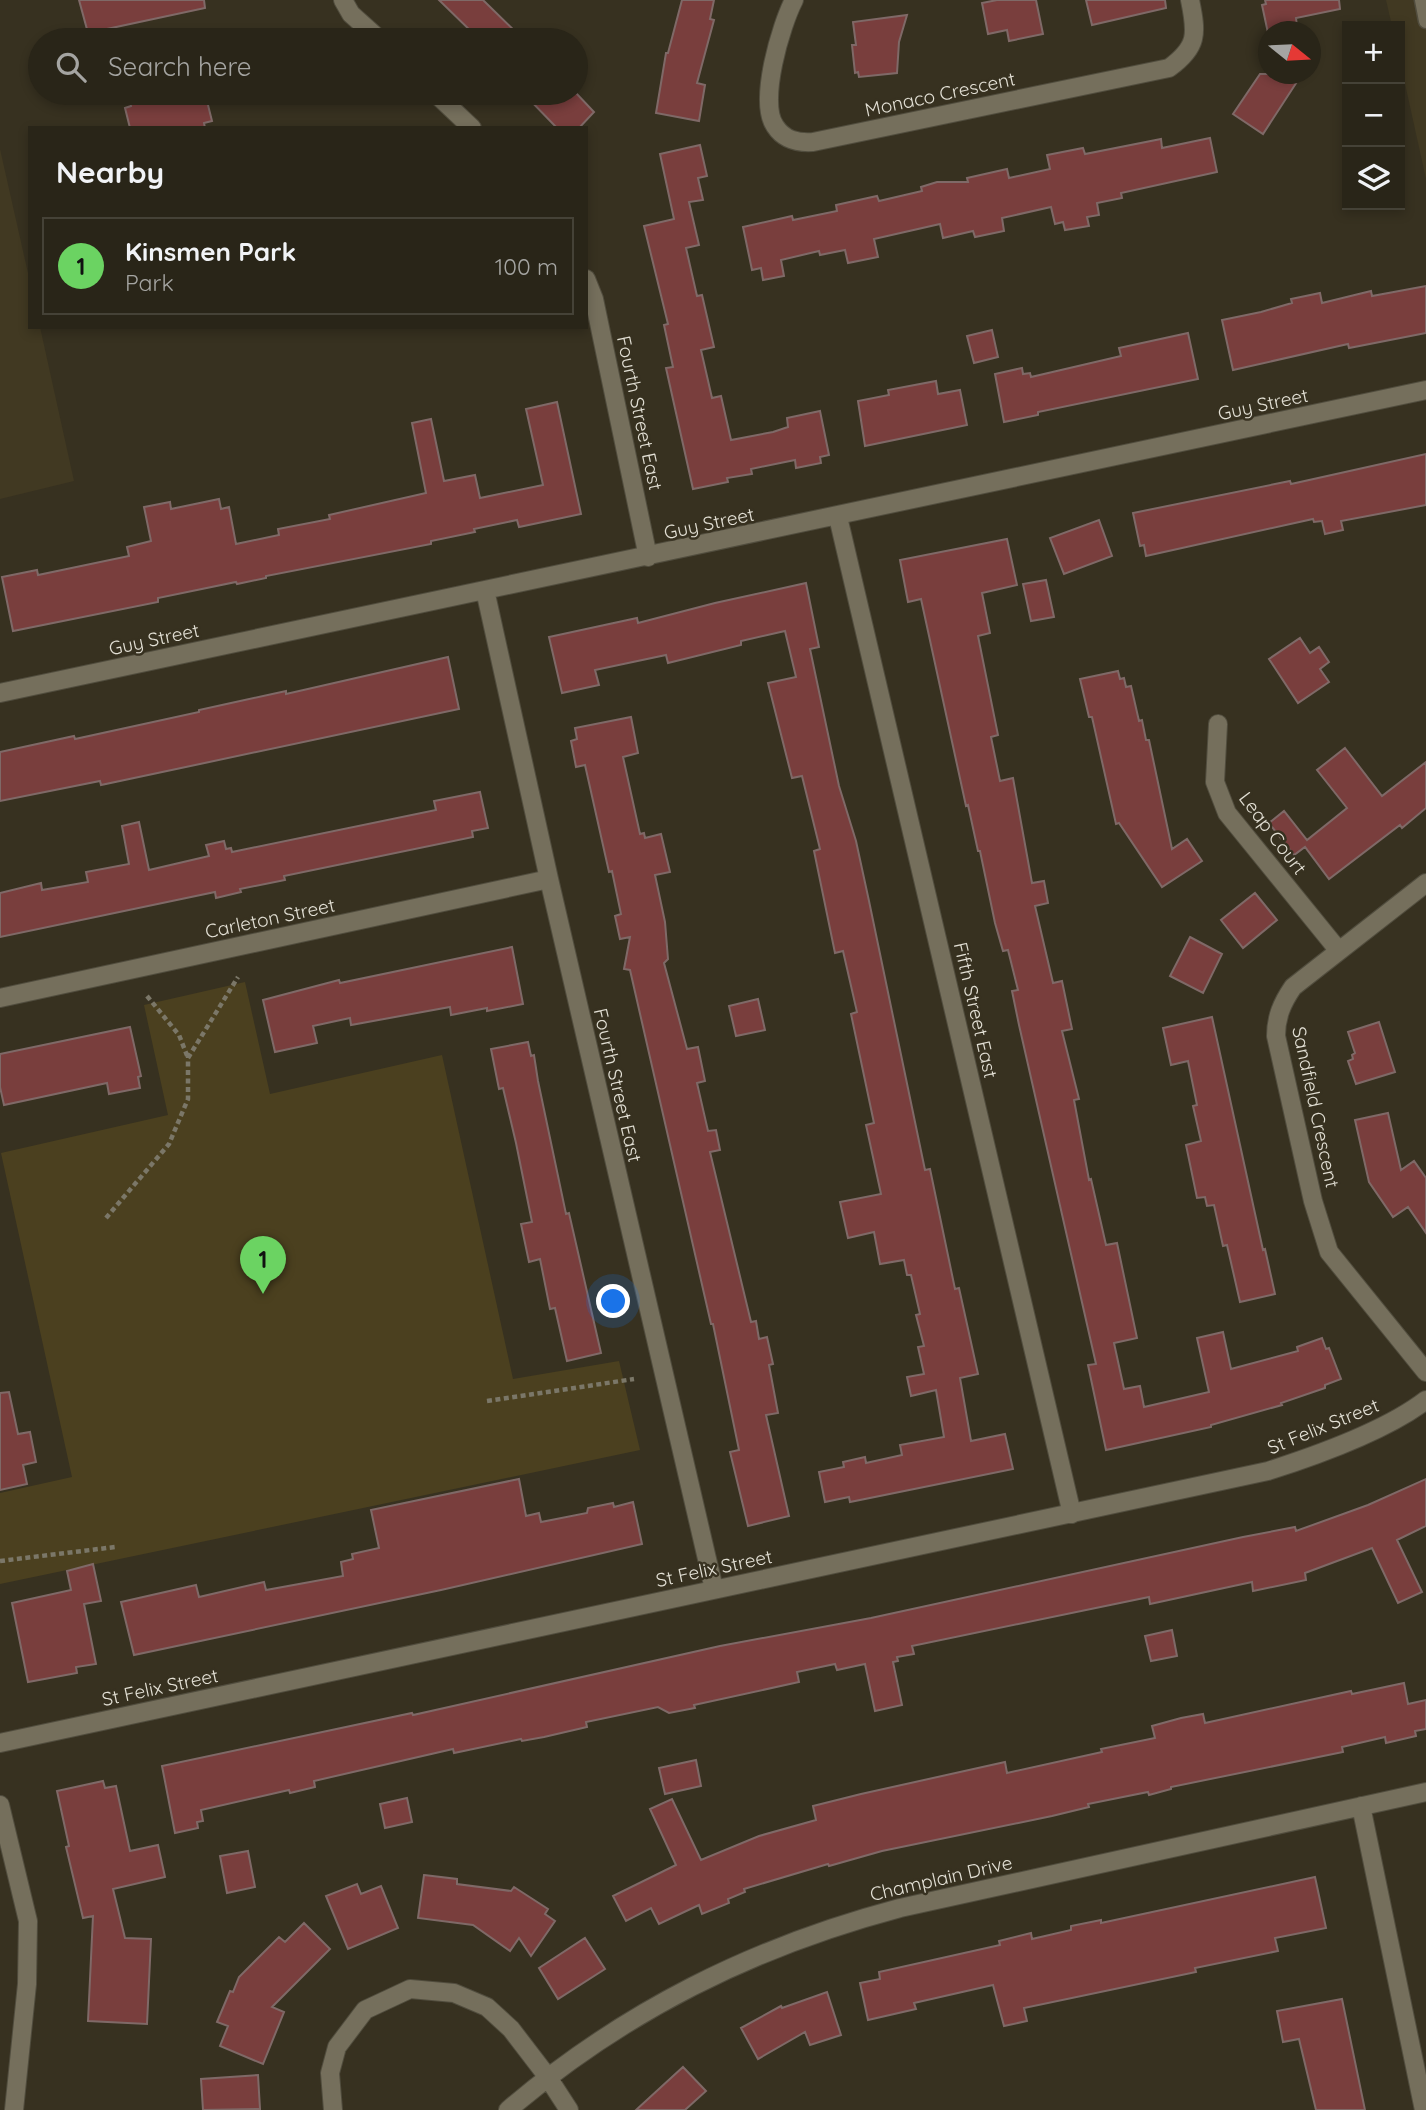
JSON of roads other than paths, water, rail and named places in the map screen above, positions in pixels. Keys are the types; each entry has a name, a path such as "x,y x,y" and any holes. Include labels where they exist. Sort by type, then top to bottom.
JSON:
{"street":[{"path":"343,0 351,14 367,28"},
{"name":"Monaco Crescent","path":"794,0 775,53 771,98 773,124 785,137 798,143 1169,68 1185,56 1193,43 1195,26 1190,0"},
{"path":"448,105 470,126"},
{"name":"Fourth Street East","path":"588,284 594,299 648,557"},
{"name":"Guy Street","path":"0,694 1426,390"},
{"name":"Fifth Street East","path":"838,517 1072,1514"},
{"name":"Fourth Street East","path":"485,590 713,1589"},
{"name":"Leap Court","path":"1218,724 1215,782 1227,813 1339,951"},
{"name":"Carleton Street","path":"0,998 549,879"},
{"name":"Sandfield Crescent","path":"1426,883 1293,987 1286,997 1276,1024 1276,1036 1314,1201 1329,1252 1426,1372"},
{"name":"St Felix Street","path":"0,1743 1072,1514 1279,1467 1386,1424 1426,1400"},
{"name":"Champlain Drive","path":"508,2110 547,2076 644,2011 746,1959 838,1924 1426,1792"},
{"path":"0,1805 28,1921 27,1984 14,2110"},
{"path":"1361,1806 1424,2110"},
{"path":"333,2110 330,2073 337,2047 365,2010 410,1989 454,1993 487,2007 510,2029 547,2076 569,2110"}],"lane":[{"path":"1422,0 1426,21"}],"place":[{"name":"Kinsmen Park","path":"263,1294"}]}
